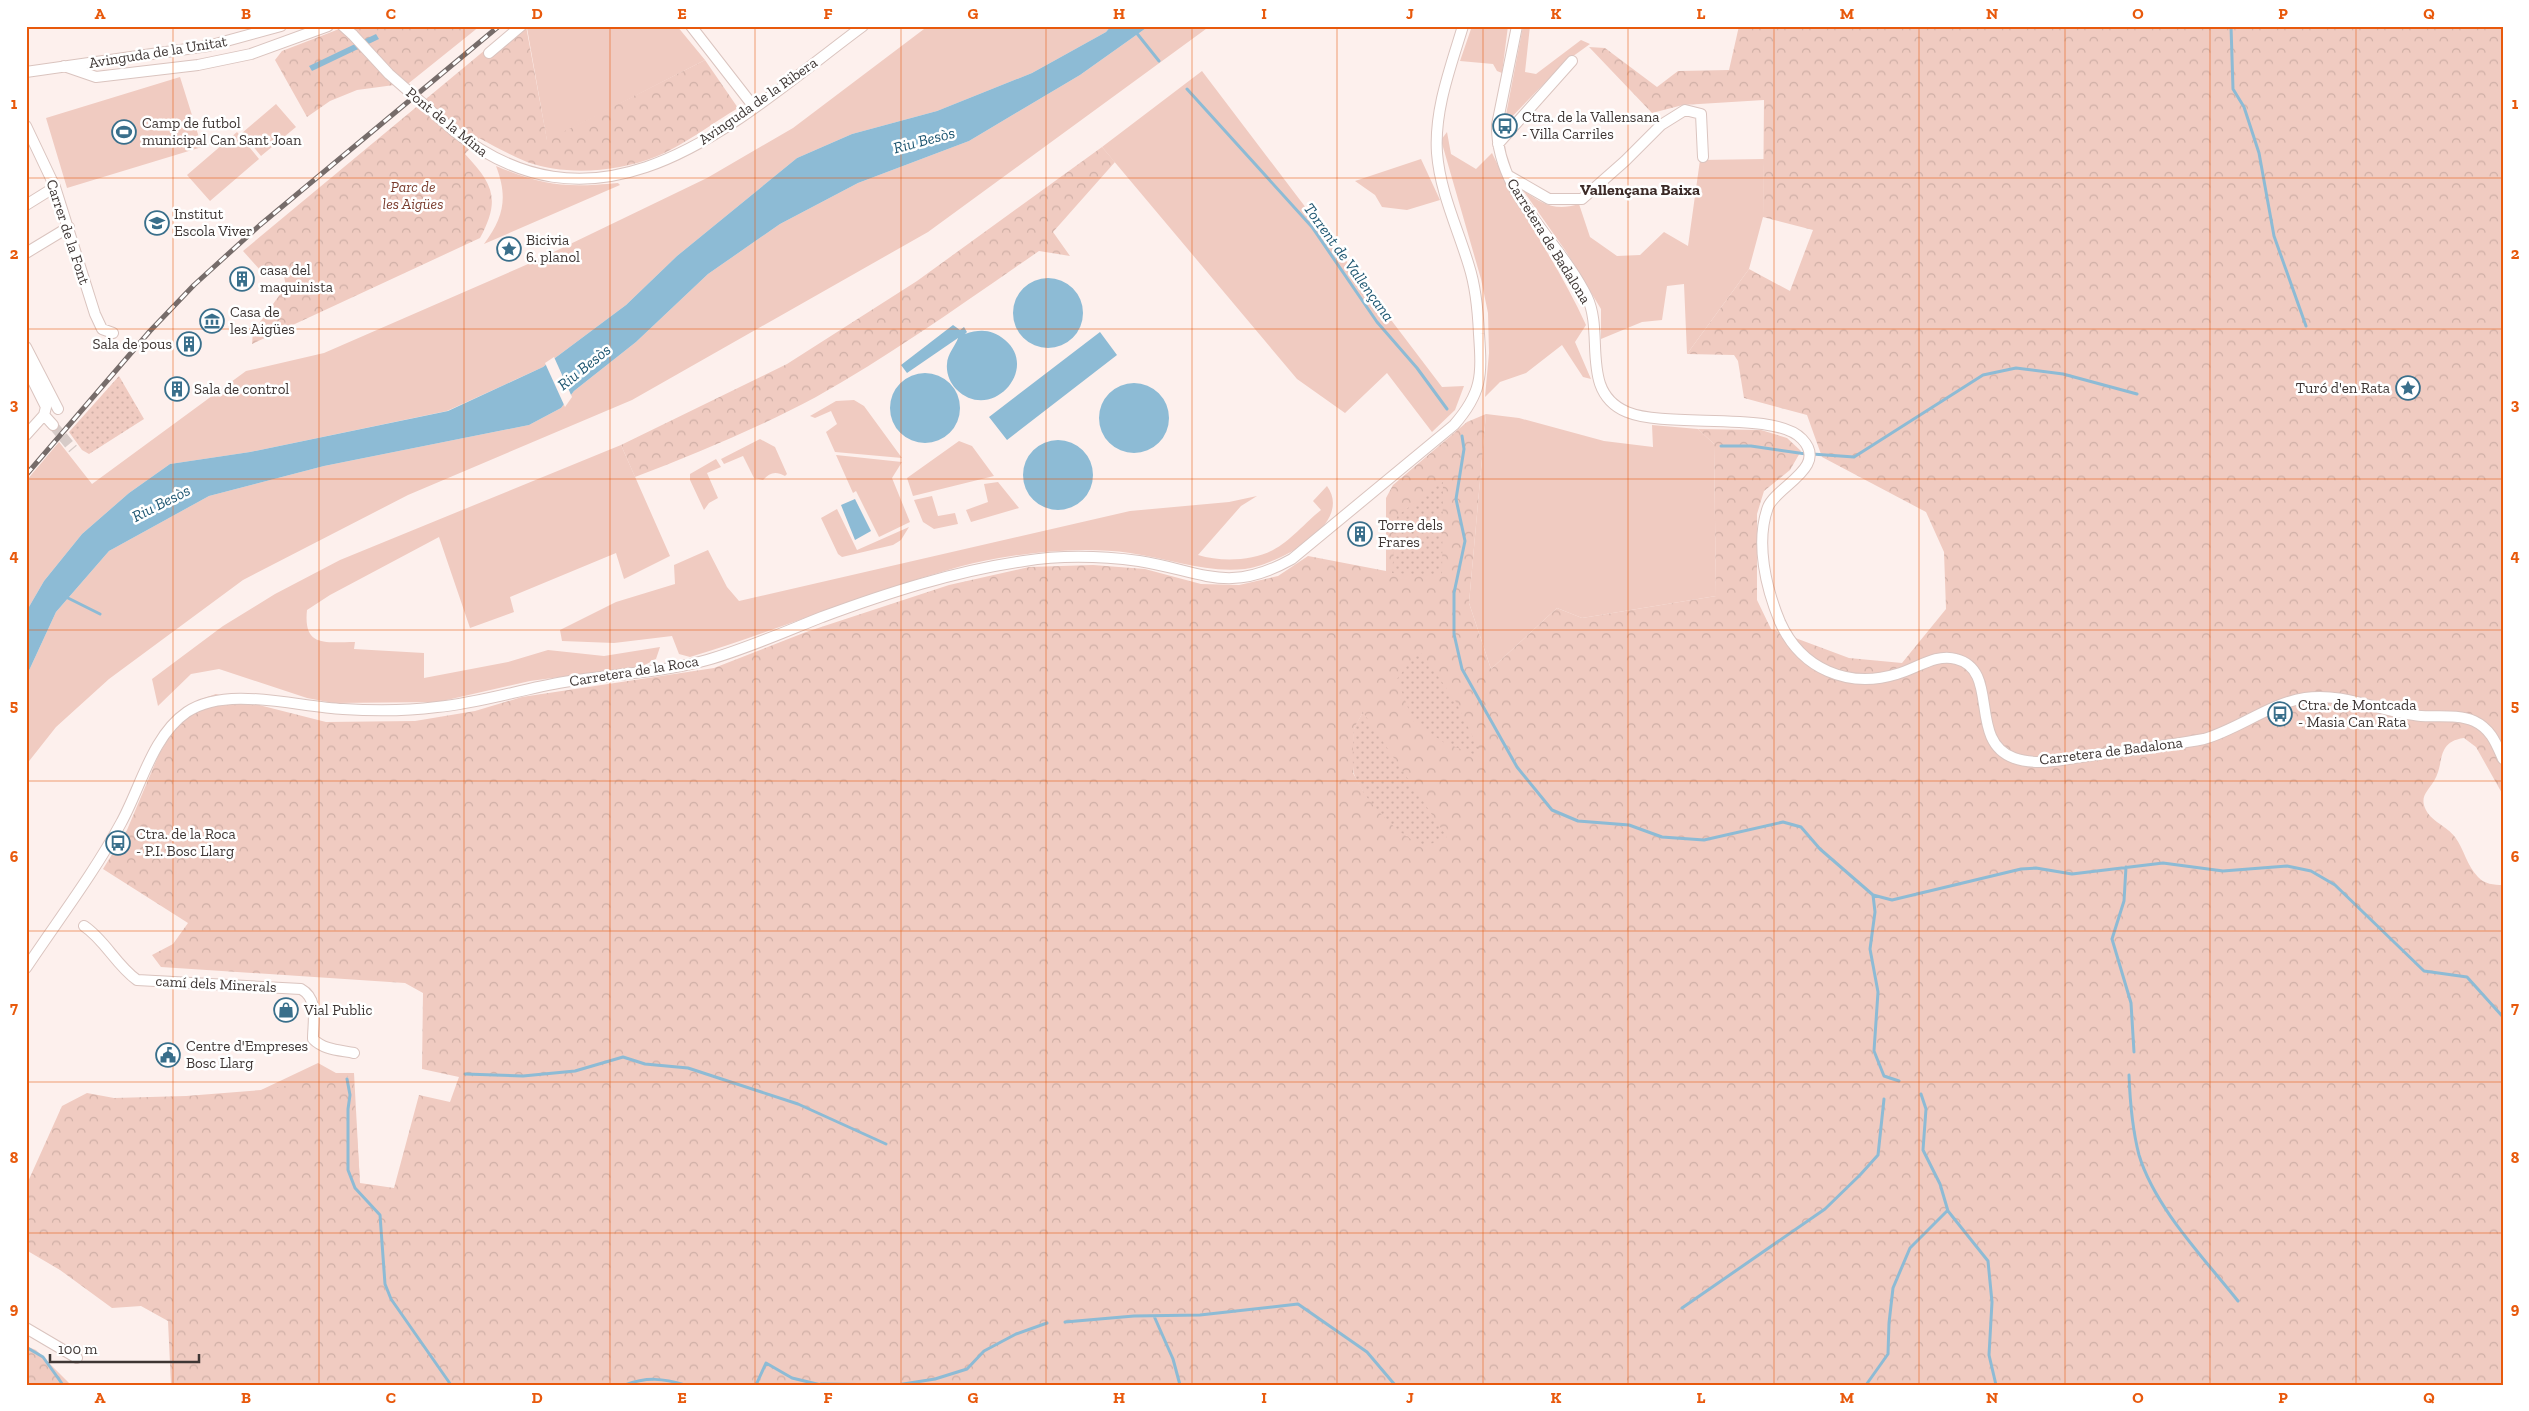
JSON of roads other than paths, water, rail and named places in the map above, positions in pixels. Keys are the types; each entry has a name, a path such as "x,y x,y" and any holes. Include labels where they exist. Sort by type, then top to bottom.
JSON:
{"street":[{"name":"Avinguda de la Unitat","path":"26,72 208,46 281,26"},
{"name":"Avinguda de la Unitat","path":"64,66 96,77 198,65 251,54 328,26"},
{"path":"343,26 352,31"},
{"path":"489,53 522,26"},
{"path":"691,26 754,107"},
{"name":"Avinguda de la Ribera","path":"648,169 722,129 863,26"},
{"name":"Carretera de la Roca","path":"26,968 122,823 149,764 170,728 187,713 210,702 244,699 346,710 424,708 570,681 672,667 707,660 870,600 927,583 1025,560 1115,558 1145,562 1213,579 1237,579 1270,570 1292,559 1454,425 1469,407 1478,388 1481,355 1477,296 1439,170 1437,152 1442,103 1462,26"},
{"name":"Carretera de Badalona","path":"1516,27 1513,55 1498,115 1498,144 1508,176 1523,203 1587,296 1593,320 1597,378 1608,399 1618,407 1637,416 1776,427 1794,433 1808,447 1809,457 1802,474 1774,498 1765,521 1764,568 1772,600 1790,640 1800,654 1831,673 1860,680 1898,674 1946,657 1958,659 1967,664 1978,678 1987,727 1993,740 2012,758 2038,761 2204,739 2225,733 2294,700 2316,697 2335,698 2418,716 2474,720 2493,736 2503,759"},
{"name":"Pont de la Mina","path":"352,31 389,74 479,151 500,162 550,177 596,180 648,169"},
{"path":"1498,144 1572,61"},
{"path":"1508,176 1549,199 1582,199 1625,161 1661,125 1685,110 1701,114 1703,157"},
{"name":"Carrer de la Font","path":"26,126 55,187 95,314 102,330 113,333"},
{"path":"26,205 55,187"},
{"path":"26,253 69,227"},
{"path":"26,347 58,408"},
{"path":"26,367 45,411 54,425"},
{"path":"26,435 45,411"},
{"name":"camí dels Minerals","path":"84,926 97,938 121,968 137,980 301,989 312,999 313,1039 319,1045 330,1049 354,1052"},
{"path":"26,1328 52,1341 77,1358"}],"water":[{"name":"Riu Besòs","path":"1111,26 1149,26 1080,75 969,141 858,183 780,224 708,274 636,342 574,391 561,408 529,425 324,466 209,496 109,551 56,612 26,677 26,612 44,581 82,534 129,493 170,464 250,452 448,411 543,367 626,305 677,256 797,158 852,134 937,111 1032,73 1106,32"},
{"path":"376,34 379,39 312,71 309,66"},
{"path":"1048,278 1061,281 1073,288 1080,300 1083,313 1080,326 1073,338 1061,345 1048,348 1035,345 1023,338 1016,326 1013,313 1016,300 1023,288 1035,281"},
{"path":"953,325 960,330 964,327 967,332 965,334 976,331 991,332 1005,340 1014,352 1017,365 1014,377 1007,388 996,397 983,400 970,398 952,384 947,371 947,360 958,338 907,373 901,365"},
{"path":"1100,332 1117,355 1007,440 989,417"},
{"path":"925,373 938,376 950,383 957,395 960,408 957,421 950,433 938,440 925,443 912,440 900,433 893,421 890,408 893,395 900,383 912,376"},
{"path":"1134,383 1147,386 1159,393 1166,405 1169,418 1166,431 1159,443 1147,450 1134,453 1121,450 1109,443 1102,431 1099,418 1102,405 1109,393 1121,386"},
{"path":"1058,440 1071,443 1083,450 1090,462 1093,475 1090,488 1083,500 1071,507 1058,510 1045,507 1033,500 1026,488 1023,475 1026,462 1033,450 1045,443"},
{"path":"855,499 871,531 855,540 841,505"}],"waterway":[{"name":"Torrent de Vallençana","path":"1131,26 1159,61"},
{"path":"2231,26 2233,89 2244,107 2259,153 2274,236 2306,326"},
{"name":"Torrent de Vallençana","path":"1187,89 1312,227 1377,322 1417,368 1447,409"},
{"path":"1812,454 1854,457 1983,375 2016,368 2063,374 2137,394"},
{"name":"Torrent de Vallençana","path":"1462,436 1464,449 1456,499 1465,541 1454,593 1454,634 1462,669 1517,767 1552,810 1578,821 1629,825 1662,837 1704,840 1783,822 1801,827 1820,849 1873,895 1892,900 2021,869 2036,868 2072,874 2163,863 2223,871 2287,866 2311,871 2335,885 2424,971 2467,977 2503,1017"},
{"path":"1721,446 1751,446 1806,454"},
{"path":"64,596 100,614"},
{"path":"2126,867 2124,901 2112,939 2131,1003 2134,1052"},
{"path":"1873,895 1875,912 1870,949 1878,992 1874,1051 1884,1076 1899,1081"},
{"path":"465,1074 523,1076 575,1071 623,1057 645,1064 688,1068 798,1104 886,1144"},
{"path":"2129,1075 2135,1135 2146,1175 2168,1213 2238,1301"},
{"path":"347,1079 350,1095 348,1109 348,1170 355,1188 380,1215 385,1284 391,1299 451,1385"},
{"path":"1921,1094 1926,1109 1923,1150 1940,1184 1948,1211 1988,1261 1992,1302 1989,1355 1996,1385"},
{"path":"1682,1308 1825,1209 1860,1175 1878,1155 1884,1099"},
{"path":"1866,1385 1888,1354 1893,1288 1910,1248 1947,1211"},
{"path":"1065,1322 1134,1316 1200,1315 1298,1304 1367,1352 1395,1385"},
{"path":"1154,1316 1173,1359 1180,1385"},
{"path":"897,1385 935,1379 967,1369 984,1351 1016,1334 1047,1323"},
{"path":"26,1347 43,1357 63,1385"},
{"path":"756,1385 766,1363 792,1378 821,1385"},
{"path":"625,1385 655,1379 685,1385"},
{"path":"821,1384 896,1385"}],"tunnel":[{"path":"53,425 73,449"}],"railway":[{"path":"26,475 150,331 194,285 260,225 499,26"}],"place":[{"name":"Ctra. de la Vallensana - Villa Carriles","path":"1505,126"},
{"name":"Camp de futbol municipal Can Sant Joan","path":"124,132"},
{"name":"Institut Escola Viver","path":"157,223"},
{"name":"Bicivia 6. planol","path":"509,249"},
{"name":"casa del maquinista","path":"242,279"},
{"name":"Casa de les Aigües","path":"212,321"},
{"name":"Sala de pous","path":"189,344"},
{"name":"Turó d'en Rata","path":"2408,388"},
{"name":"Sala de control","path":"177,389"},
{"name":"Torre dels Frares","path":"1360,534"},
{"name":"Ctra. de Montcada - Masia Can Rata","path":"2280,714"},
{"name":"Ctra. de la Roca - P.I. Bosc Llarg","path":"118,843"},
{"name":"Vial Public","path":"286,1010"},
{"name":"Centre d'Empreses Bosc Llarg","path":"168,1055"}],"district":[{"name":"Vallençana Baixa","path":"1640,189"}],"park label":[{"name":"Parc de les Aigües","path":"413,196"}]}
